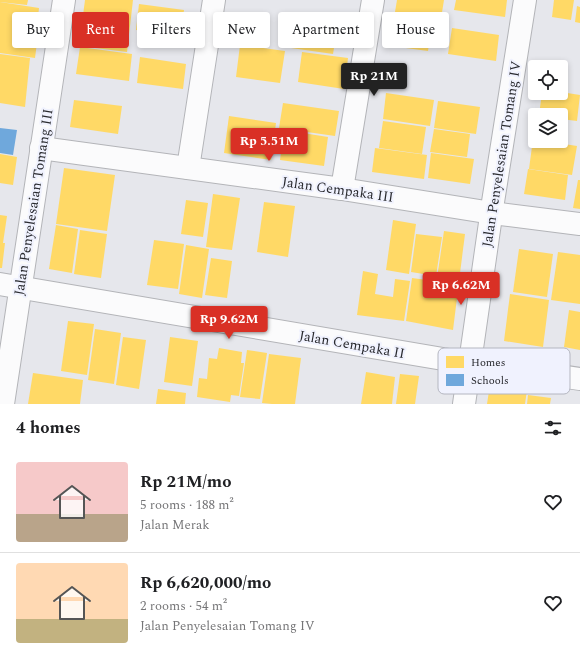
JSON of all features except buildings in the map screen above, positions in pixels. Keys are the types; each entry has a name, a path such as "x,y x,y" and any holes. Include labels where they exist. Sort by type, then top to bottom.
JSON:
{"street":[{"name":"Jalan Penyelesaian Tomang III","path":"3,404 10,286 42,148 64,0"},
{"path":"188,168 214,0"},
{"path":"342,189 373,0"},
{"name":"Jalan Penyelesaian Tomang IV","path":"472,348 524,0"},
{"name":"Jalan Cempaka III","path":"42,148 342,189 492,213 580,224"},
{"name":"Jalan Cempaka II","path":"10,286 438,359"},
{"name":"Jalan Cempaka II","path":"570,378 580,379"},
{"name":"Jalan Penyelesaian Tomang IV","path":"464,404 466,394"}]}
